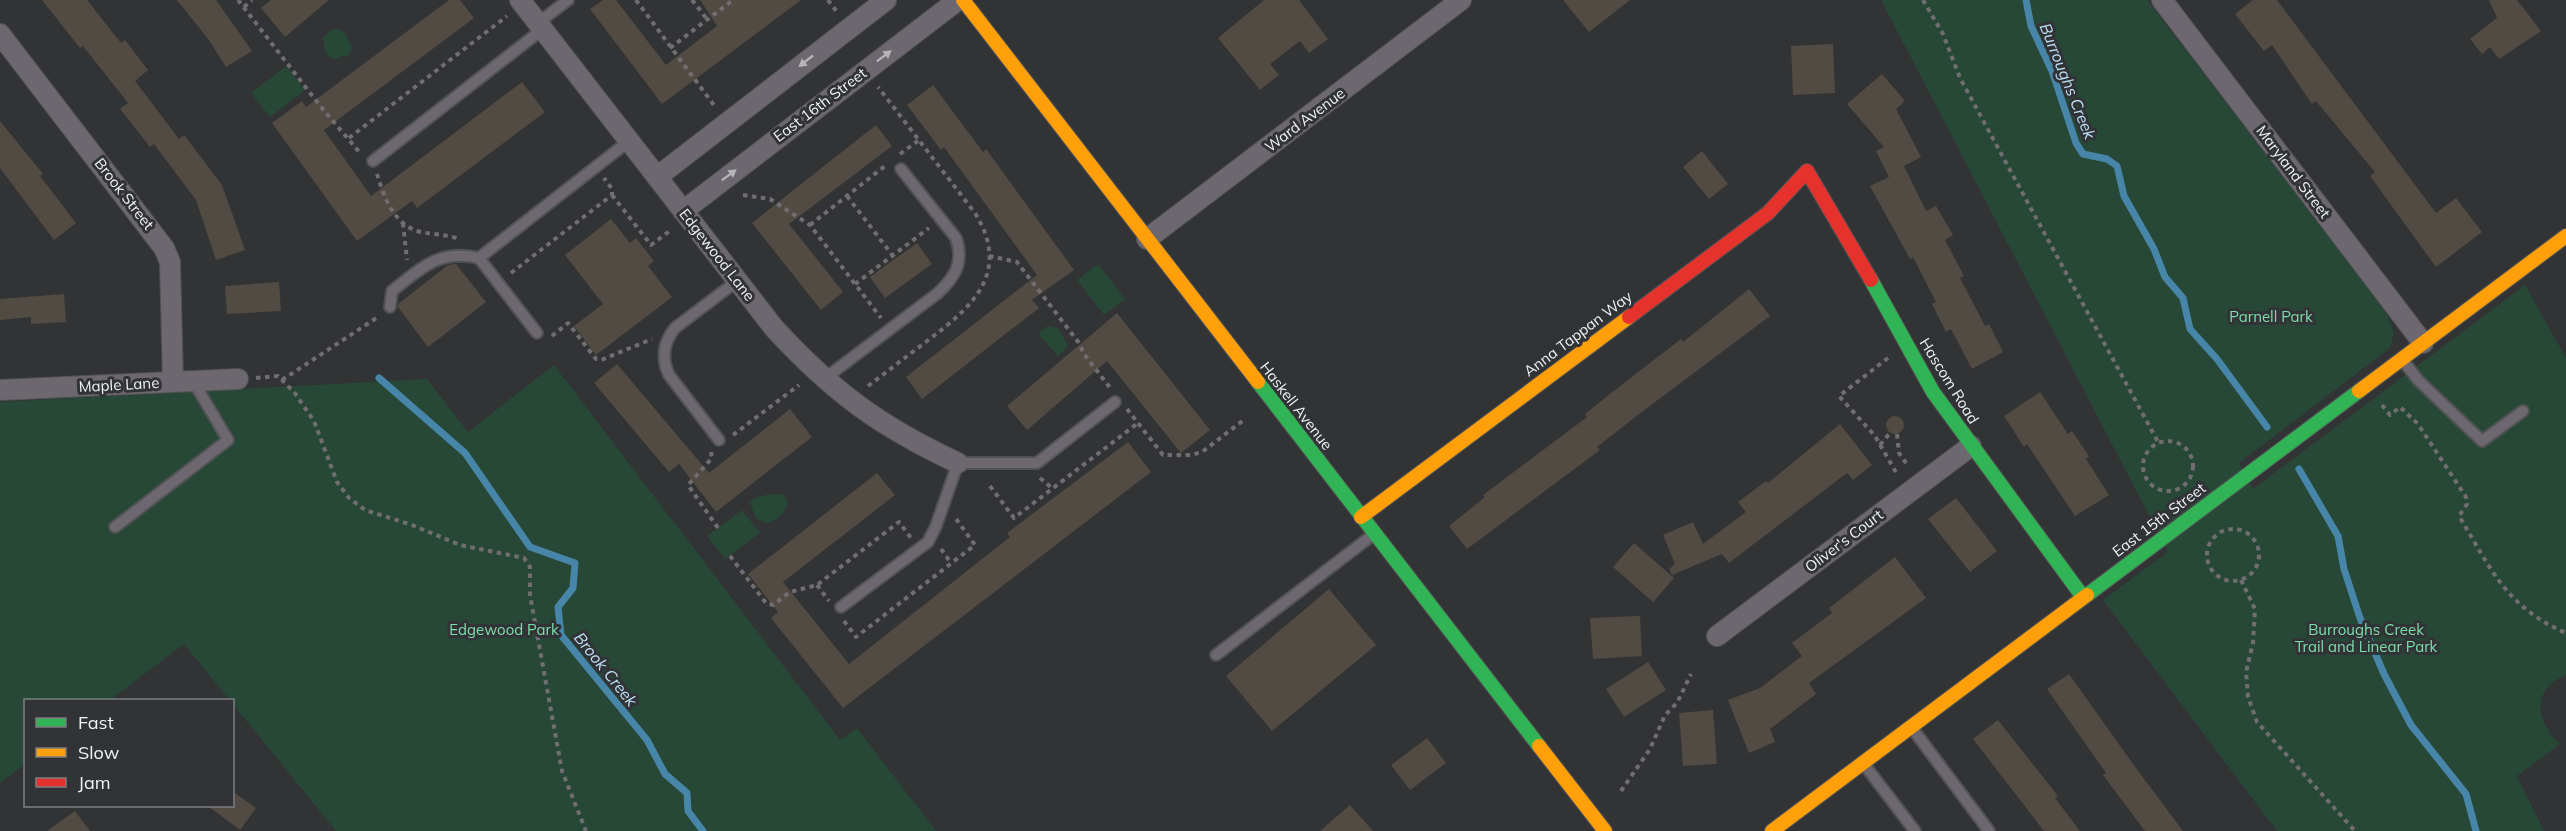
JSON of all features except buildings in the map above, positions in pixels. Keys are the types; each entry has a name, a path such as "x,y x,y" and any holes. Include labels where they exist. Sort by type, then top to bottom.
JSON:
{"main road":[{"name":"Haskell Avenue","path":"963,0 1605,831"},
{"name":"Hascom Road","path":"1807,171 1831,208 1933,392 2083,597"},
{"name":"Anna Tappan Way","path":"1361,517 1768,213 1807,171"},
{"name":"East 15th Street","path":"1772,831 2566,236"}],"street":[{"name":"Edgewood Lane","path":"520,0 774,328 824,379 874,418 906,439 958,463"},
{"path":"657,177 886,0"},
{"name":"East 16th Street","path":"683,211 957,0"},
{"name":"Ward Avenue","path":"1147,239 1461,0"},
{"name":"Maryland Street","path":"2162,0 2423,343"},
{"name":"Brook Street","path":"0,34 164,248 170,262 173,382"},
{"name":"Maple Lane","path":"0,390 238,379"},
{"name":"Oliver's Court","path":"1717,636 1971,446"}],"lane":[{"path":"369,161 540,26 568,0"},
{"path":"478,258 629,141"},
{"path":"824,379 950,282 959,266 960,250 956,238 901,169"},
{"path":"390,307 392,291 407,279 442,256 461,254 478,258 537,333"},
{"path":"723,441 669,375 664,363 664,349 675,328 737,281"},
{"path":"2402,359 2433,395 2482,441 2523,411"},
{"path":"115,527 228,440 193,381"},
{"path":"841,607 928,542 958,463 1037,463 1119,402"},
{"path":"1216,655 1374,534"},
{"path":"1910,727 1989,831"},
{"path":"1863,762 1915,831"},
{"path":"1785,831 1790,817"}],"path":[{"path":"238,0 321,107 369,161 378,175 384,199 403,222 420,232 459,238 478,258"},
{"path":"244,7 252,0"},
{"path":"636,0 727,123"},
{"path":"692,0 707,19"},
{"path":"670,48 733,0"},
{"path":"1923,0 1943,34 1960,78 2158,442"},
{"path":"349,138 507,16"},
{"path":"810,225 919,140"},
{"path":"595,167 612,189 612,195 651,245 671,230"},
{"path":"498,283 612,195"},
{"path":"743,195 770,199 810,225 890,329"},
{"path":"847,196 893,255"},
{"path":"855,284 940,219"},
{"path":"403,222 407,279"},
{"path":"989,256 1017,262 1079,343 1084,354 1119,402 1163,455 1191,455 1202,452 1245,419"},
{"path":"282,380 367,326 390,307"},
{"path":"537,333 541,338 549,332 552,336 568,323 596,359 601,360 653,338"},
{"path":"1889,357 1839,396 1880,445 1897,474"},
{"path":"238,379 278,376 294,392 314,421 337,482 349,498 365,510 460,544 524,558 530,567 530,595 562,771 586,831"},
{"path":"711,452 799,385"},
{"path":"2382,405 2390,415 2400,407 2418,424 2466,496 2467,504 2459,516 2499,584 2520,607 2566,633"},
{"path":"990,486 1014,518 1138,423"},
{"path":"1880,445 1890,433"},
{"path":"1897,434 1899,453 1908,466"},
{"path":"2174,441 2187,450 2192,457 2192,473 2188,481 2176,490 2156,488 2144,476 2142,468 2146,452 2158,442 2174,441"},
{"path":"843,619 856,637 975,544 954,516"},
{"path":"730,556 766,603 773,605 790,592 817,585 899,522 919,548"},
{"path":"2236,530 2245,532 2257,544 2259,552 2255,569 2241,580 2225,580 2212,571 2208,563 2209,548 2222,532 2236,530"},
{"path":"2241,580 2255,609 2253,643 2246,672 2248,697 2257,722 2355,831"},
{"path":"817,585 830,602"},
{"path":"1621,791 1650,749 1665,715 1677,703 1691,674"}],"green space":[{"name":"Burroughs Creek Trail and Linear Park","path":"1881,0 2147,0 2386,312 2394,333 2390,348 2239,463 2253,489 2525,285 2566,358 2566,675 2554,681 2546,689 2540,707 2546,726 2560,744 2517,776 2544,831 2277,831 2103,600 2168,552"},
{"path":"335,28 345,33 352,47 348,57 341,55 338,59 331,58 325,52 323,37"},
{"path":"286,66 305,90 270,117 251,93"},
{"path":"1098,264 1125,299 1104,315 1077,280"},
{"path":"1048,326 1058,328 1068,346 1058,356 1040,336 1040,332"},
{"name":"Edgewood Park","path":"554,365 840,740 857,728 936,831 336,831 234,706 234,699 229,699 184,644 111,699 24,699 24,765 0,783 0,402 427,379 468,432"},
{"path":"782,494 788,501 780,516 774,521 765,523 756,518 750,503 755,498"},
{"path":"742,510 760,533 725,559 707,536"}],"waterway":[{"name":"Burroughs Creek","path":"2026,0 2031,26 2052,71 2076,143 2083,154 2107,159 2117,166 2124,196 2154,249 2165,277 2183,298 2190,329 2217,359 2267,427"},
{"name":"Brook Creek","path":"379,378 465,453 530,547 575,563 573,588 558,607 561,635 647,740 665,774 687,793 688,811 703,831"},
{"name":"Burroughs Creek","path":"2299,469 2338,536 2344,569 2360,618 2384,674 2411,725 2466,794 2476,831"}],"traffic: fast":[{"path":"1871,280 1933,392 2083,597"},
{"path":"1258,382 1539,746"},
{"path":"2087,595 2359,391"}],"traffic: slow":[{"path":"963,0 1258,382"},
{"path":"2359,391 2566,236"},
{"path":"1361,517 1629,317"},
{"path":"1772,831 2087,595"},
{"path":"1539,746 1605,831"}],"traffic: jam":[{"path":"1629,317 1768,213 1807,171 1871,280"}],"park label":[{"name":"Parnell Park","path":"2271,317"}]}
